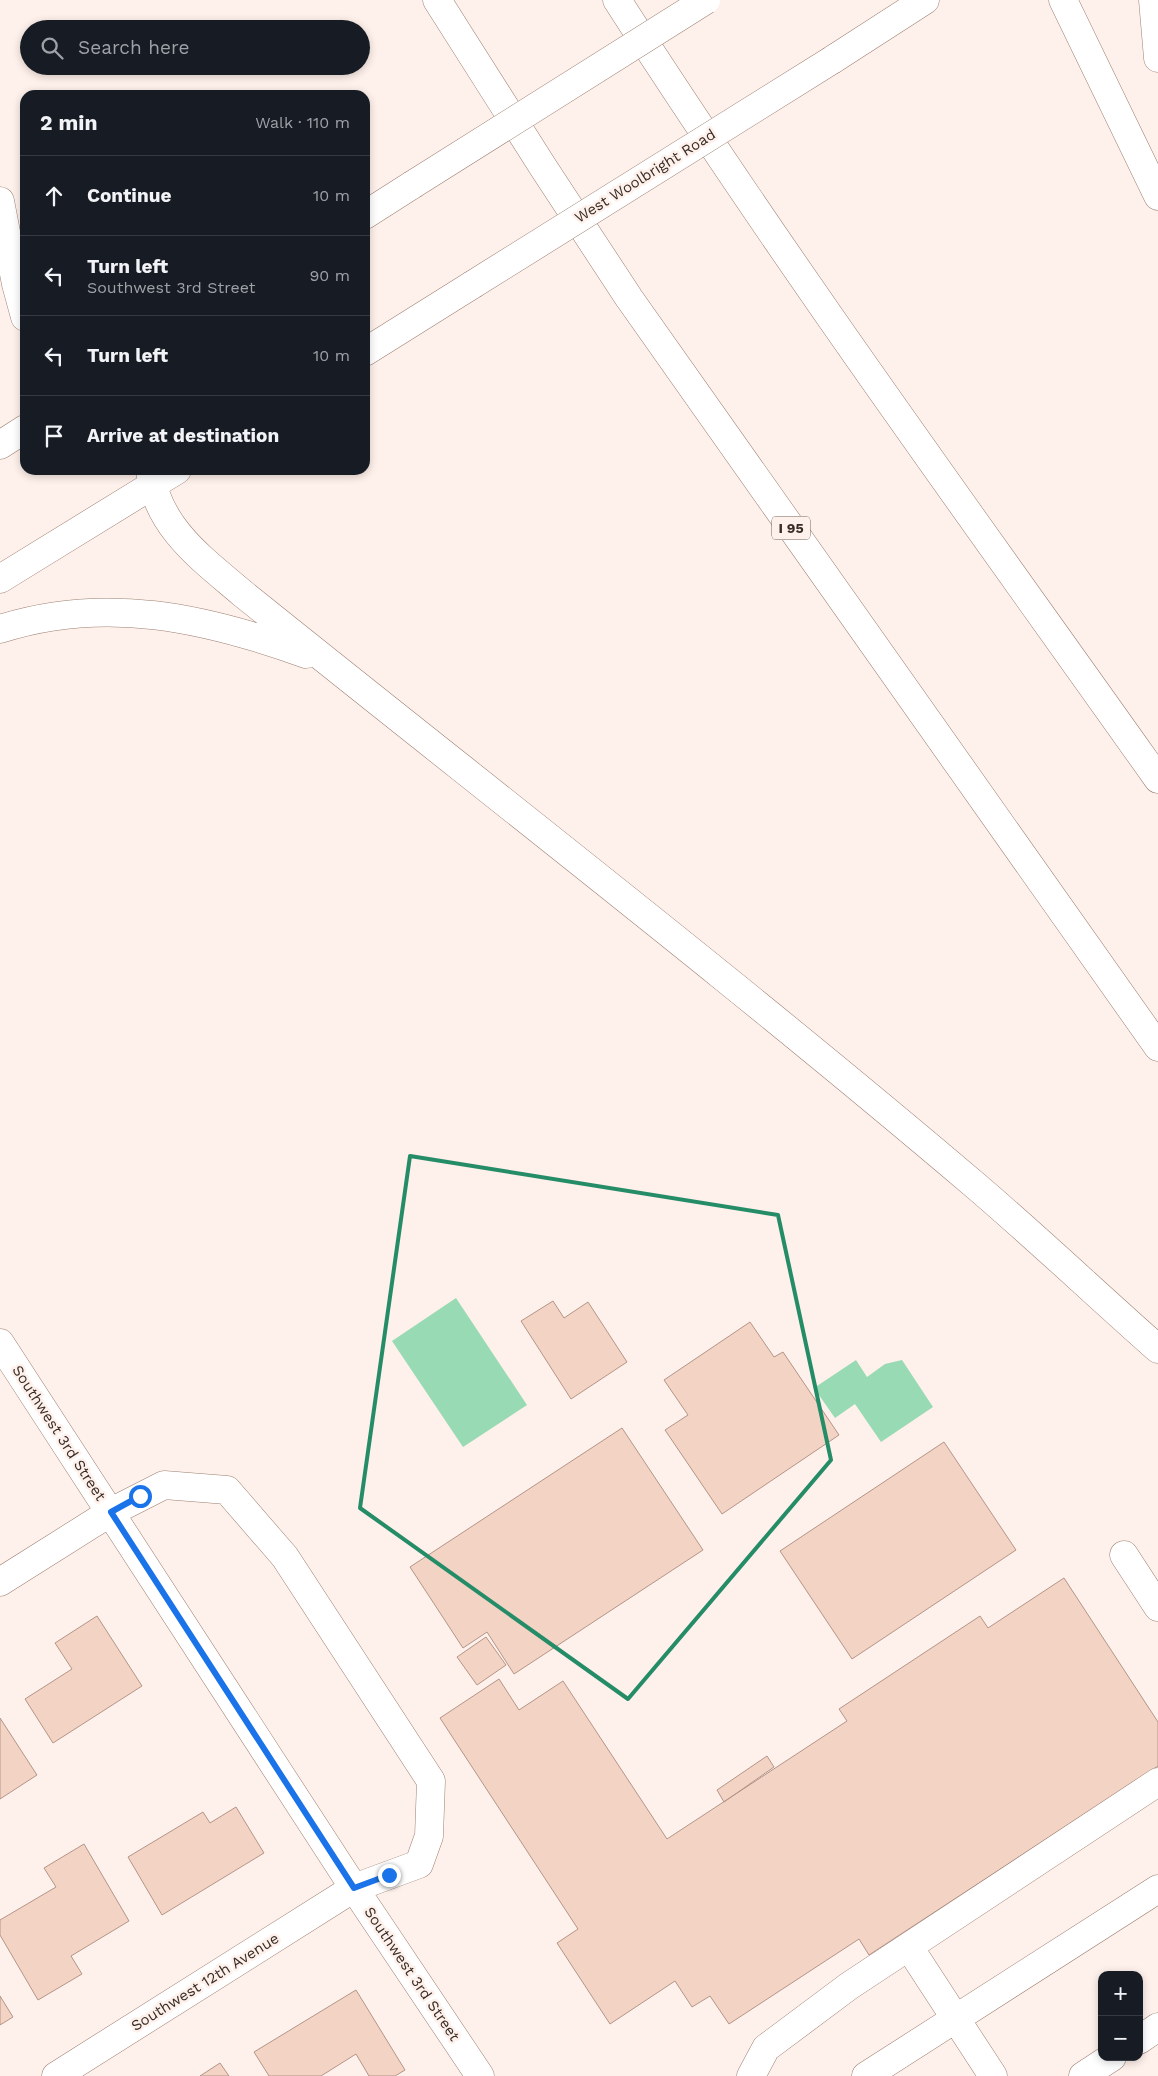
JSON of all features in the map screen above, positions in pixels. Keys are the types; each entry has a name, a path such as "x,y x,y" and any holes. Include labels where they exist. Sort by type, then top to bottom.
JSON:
{"main road":[{"name":"I 95","path":"437,0 543,167 630,298 1158,1047"},
{"path":"617,0 684,104 819,302 1158,779"},
{"path":"370,212 706,0"},
{"name":"West Woolbright Road","path":"370,349 925,0"},
{"path":"1063,0 1158,196"},
{"path":"1154,0 1158,58"},
{"path":"0,201 20,299"},
{"path":"0,445 20,433"},
{"path":"0,579 151,478 167,521 196,554 326,661 866,1094 978,1188 1158,1349"},
{"path":"0,629 33,620 95,611 166,616 258,637 326,661"},
{"name":"Southwest 3rd Street","path":"0,1343 354,1888 480,2076"},
{"name":"Southwest 12th Avenue","path":"56,2076 354,1888 419,1864 429,1836 431,1781 285,1557 227,1490 164,1485 111,1512"},
{"path":"0,1582 111,1512"},
{"path":"1124,1555 1158,1608"},
{"path":"751,2076 766,2048 848,1986 1158,1782"},
{"path":"866,2076 956,2020 1158,1888"},
{"path":"909,1946 993,2076"},
{"path":"1143,2037 1158,2027"},
{"path":"1083,2076 1106,2061"}],"highlighted area":[{"path":"410,1156 778,1215 831,1460 628,1699 360,1508"}],"green space":[{"path":"456,1298 527,1405 463,1447 392,1341"},
{"path":"856,1360 867,1377 885,1364 902,1360 933,1407 881,1442 855,1404 835,1418 814,1388"}],"building":[{"path":"553,1301 564,1318 588,1302 627,1362 571,1399 521,1321"},
{"path":"750,1322 774,1357 783,1352 839,1435 722,1514 665,1430 688,1415 664,1380"},
{"path":"622,1428 703,1550 514,1674 487,1632 463,1648 410,1567"},
{"path":"944,1442 1016,1550 852,1659 780,1551"},
{"path":"1064,1578 1158,1722 1158,1766 869,1955 859,1939 729,2024 710,1996 692,2007 675,1981 610,2024 557,1943 578,1929 440,1718 499,1679 519,1710 563,1681 667,1839 847,1721 839,1709 980,1616 988,1628"},
{"path":"97,1616 142,1686 53,1743 25,1699 72,1669 55,1643"},
{"path":"486,1637 506,1665 477,1685 457,1657"},
{"path":"0,1718 37,1775 0,1799"},
{"path":"767,1756 774,1767 724,1802 717,1790"},
{"path":"236,1807 264,1853 162,1915 128,1857 203,1812 210,1823"},
{"path":"84,1844 129,1921 71,1956 82,1974 38,2000 0,1935 0,1920 56,1887 44,1868"},
{"path":"356,1990 405,2070 395,2076 369,2076 356,2054 321,2076 269,2076 254,2052"},
{"path":"0,1996 13,2017 0,2025"},
{"path":"220,2063 229,2076 200,2076"}],"route":[{"path":"140,1496 111,1512 354,1888 389,1875"}]}
